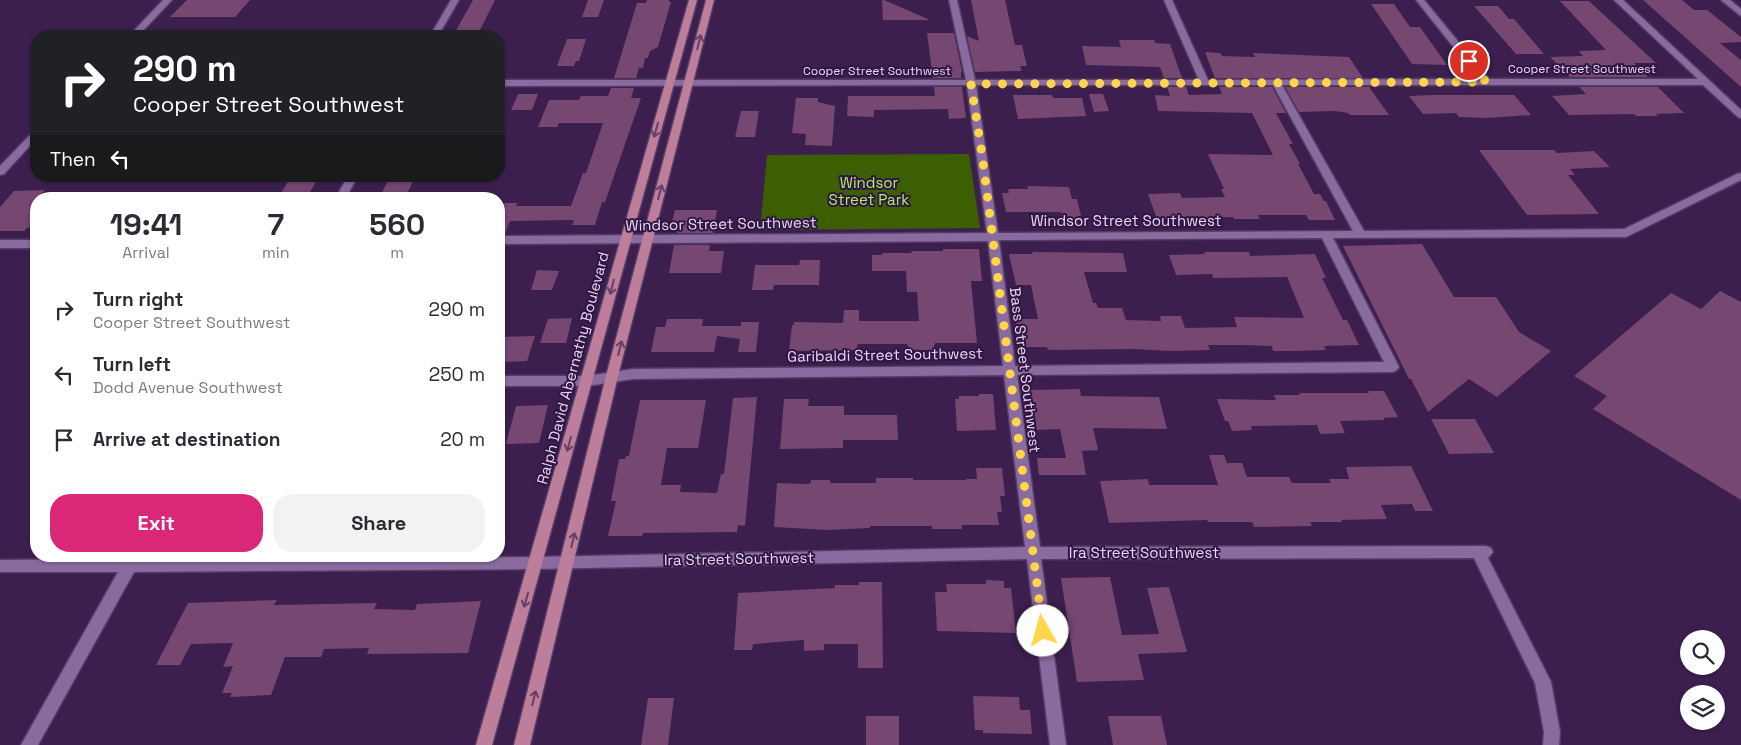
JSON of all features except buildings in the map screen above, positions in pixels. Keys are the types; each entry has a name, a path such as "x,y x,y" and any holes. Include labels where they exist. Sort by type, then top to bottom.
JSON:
{"main road":[{"name":"Ralph David Abernathy Boulevard","path":"484,745 537,562 624,240 693,0"},
{"path":"522,745 612,376 710,0"}],"street":[{"path":"139,30 168,0"},
{"path":"438,30 455,0"},
{"name":"Bass Street Southwest","path":"953,0 971,84 982,154 991,236 1058,745"},
{"path":"1168,0 1205,83"},
{"path":"1420,0 1486,82"},
{"path":"1618,0 1741,114"},
{"path":"1725,0 1741,13"},
{"name":"Cooper Street Southwest","path":"505,83 1706,82"},
{"path":"1276,83 1360,234"},
{"path":"0,172 30,140"},
{"name":"Windsor Street Southwest","path":"505,240 1626,233 1741,176"},
{"name":"Garibaldi Street Southwest","path":"505,381 587,380 633,374 1009,369 1393,367 1326,234"},
{"path":"0,244 30,244"},
{"name":"Ira Street Southwest","path":"505,562 1033,553 1482,552 1543,682 1552,732 1551,745"},
{"name":"Ira Street Southwest","path":"0,566 106,562"},
{"path":"29,745 131,562"}],"green space":[{"name":"Windsor Street Park","path":"969,154 980,228 760,230 767,155"}],"route":[{"path":"1043,631 982,154 971,84 1486,82 1469,61"}]}
